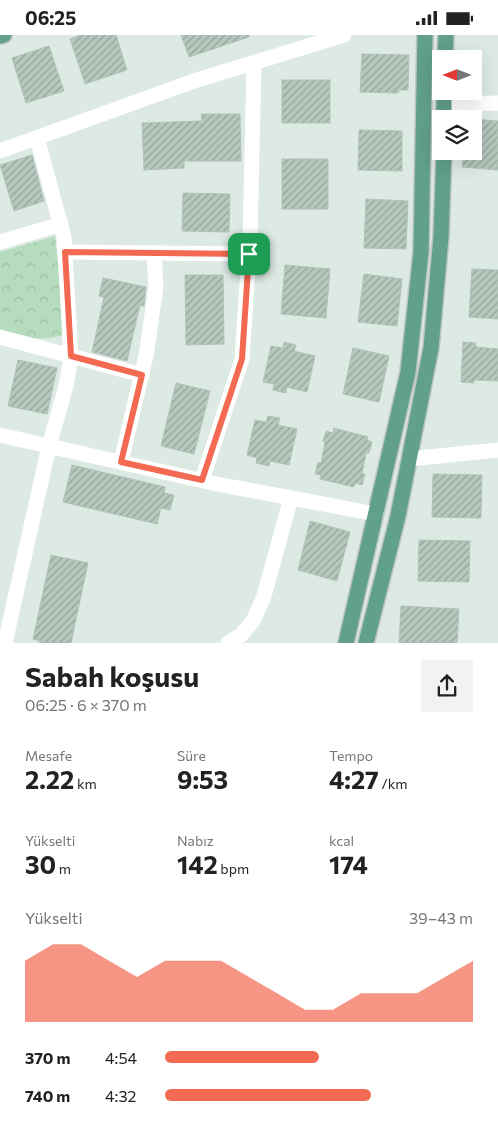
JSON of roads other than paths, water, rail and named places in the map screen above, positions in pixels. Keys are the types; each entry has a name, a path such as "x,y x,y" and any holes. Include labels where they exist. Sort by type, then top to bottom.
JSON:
{"main road":[{"path":"0,36 4,35"},
{"path":"346,643 408,372 421,252 425,35"},
{"path":"445,50 446,35"},
{"path":"366,643 398,516 431,348 441,237 444,160"}],"street":[{"path":"0,151 197,80 344,35"},
{"path":"202,480 242,359 249,254 254,63"},
{"path":"444,105 498,103"},
{"path":"5,643 7,593 66,386 71,356 65,252 61,224 38,138"},
{"path":"0,242 61,224"},
{"path":"65,252 249,254"},
{"path":"121,462 142,375 156,287 154,253"},
{"path":"0,337 142,375"},
{"path":"0,435 202,480 376,514"},
{"path":"409,459 498,451"},
{"path":"228,643 240,635 253,621 264,596 291,498"}]}
